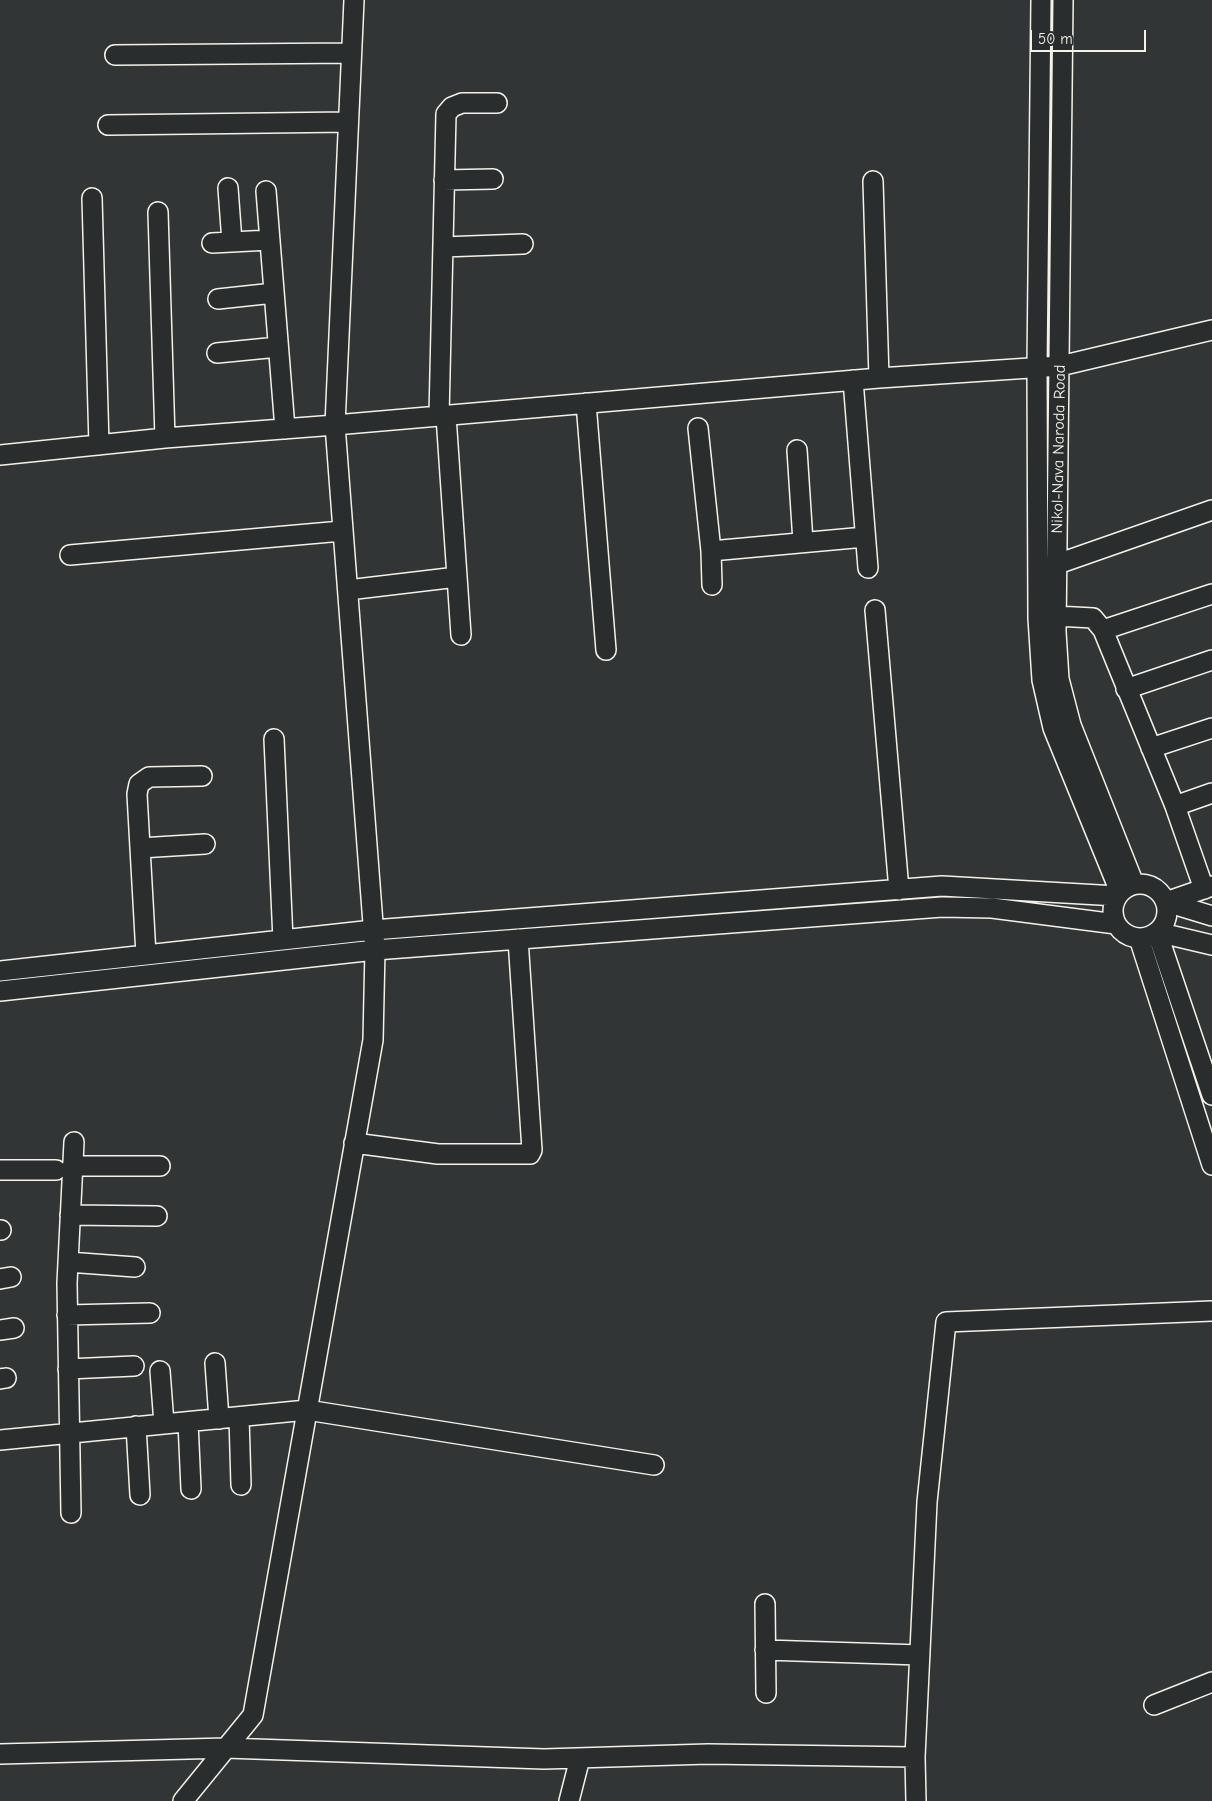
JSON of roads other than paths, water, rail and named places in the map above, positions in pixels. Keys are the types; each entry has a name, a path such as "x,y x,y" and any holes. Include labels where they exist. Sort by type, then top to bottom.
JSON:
{"street":[{"path":"183,1801 254,1715 373,1040 374,930 335,425 347,122 354,0"},
{"path":"1041,0 1037,367 1038,618 1042,680 1053,728 1124,891"},
{"name":"Nikol-Nava Naroda Road","path":"1063,0 1056,616 1058,679 1071,725 1107,812 1124,891"},
{"path":"115,55 351,53"},
{"path":"461,634 442,416 446,114 452,107 462,103 496,102"},
{"path":"108,125 347,122"},
{"path":"444,180 493,178"},
{"path":"873,181 878,378"},
{"path":"228,188 232,242"},
{"path":"266,191 284,429"},
{"path":"92,198 99,444"},
{"path":"158,212 165,438"},
{"path":"212,243 270,240"},
{"path":"443,246 523,244"},
{"path":"218,299 274,293"},
{"path":"0,455 165,438 853,380 1060,366 1212,330"},
{"path":"216,353 278,348"},
{"path":"853,380 868,568"},
{"path":"586,403 606,650"},
{"path":"698,428 711,551 712,584"},
{"path":"797,450 803,542"},
{"path":"1038,571 1212,510"},
{"path":"70,554 342,532"},
{"path":"711,551 865,537"},
{"path":"348,590 457,577"},
{"path":"1103,630 1212,594"},
{"path":"875,610 899,890"},
{"path":"1056,616 1093,618 1103,630 1208,888 1166,902"},
{"path":"1126,689 1212,660"},
{"path":"1151,748 1212,728"},
{"path":"274,739 283,940"},
{"path":"146,955 137,794 139,784 149,777 202,776"},
{"path":"1175,806 1212,793"},
{"path":"140,848 206,844"},
{"path":"1212,945 1157,932 1139,938 1122,932 1112,915 1113,904 1124,891 1140,883 1155,888 1166,902 1167,915 1157,932 1212,1094"},
{"path":"0,971 374,930 942,886 1124,891"},
{"path":"1166,902 1212,916"},
{"path":"0,991 375,950 942,907 992,908 1116,924"},
{"path":"1139,938 1212,1165"},
{"path":"354,1143 438,1154 530,1154 532,1150 518,939"},
{"path":"71,1513 67,1315 70,1215 64,1168 74,1142"},
{"path":"0,1170 160,1166"},
{"path":"70,1215 157,1216"},
{"path":"68,1262 135,1267"},
{"path":"916,1801 915,1757 927,1502 946,1322 1212,1311"},
{"path":"67,1315 150,1313"},
{"path":"215,1362 219,1419"},
{"path":"68,1369 134,1366"},
{"path":"160,1371 164,1424"},
{"path":"0,1440 307,1410 654,1465"},
{"path":"239,1417 241,1485"},
{"path":"188,1422 191,1489"},
{"path":"136,1426 140,1494"},
{"path":"765,1604 766,1693"},
{"path":"765,1650 920,1655"},
{"path":"1154,1705 1212,1682"},
{"path":"0,1754 226,1748 535,1759 708,1754 915,1757"},
{"path":"569,1801 580,1758"}]}
